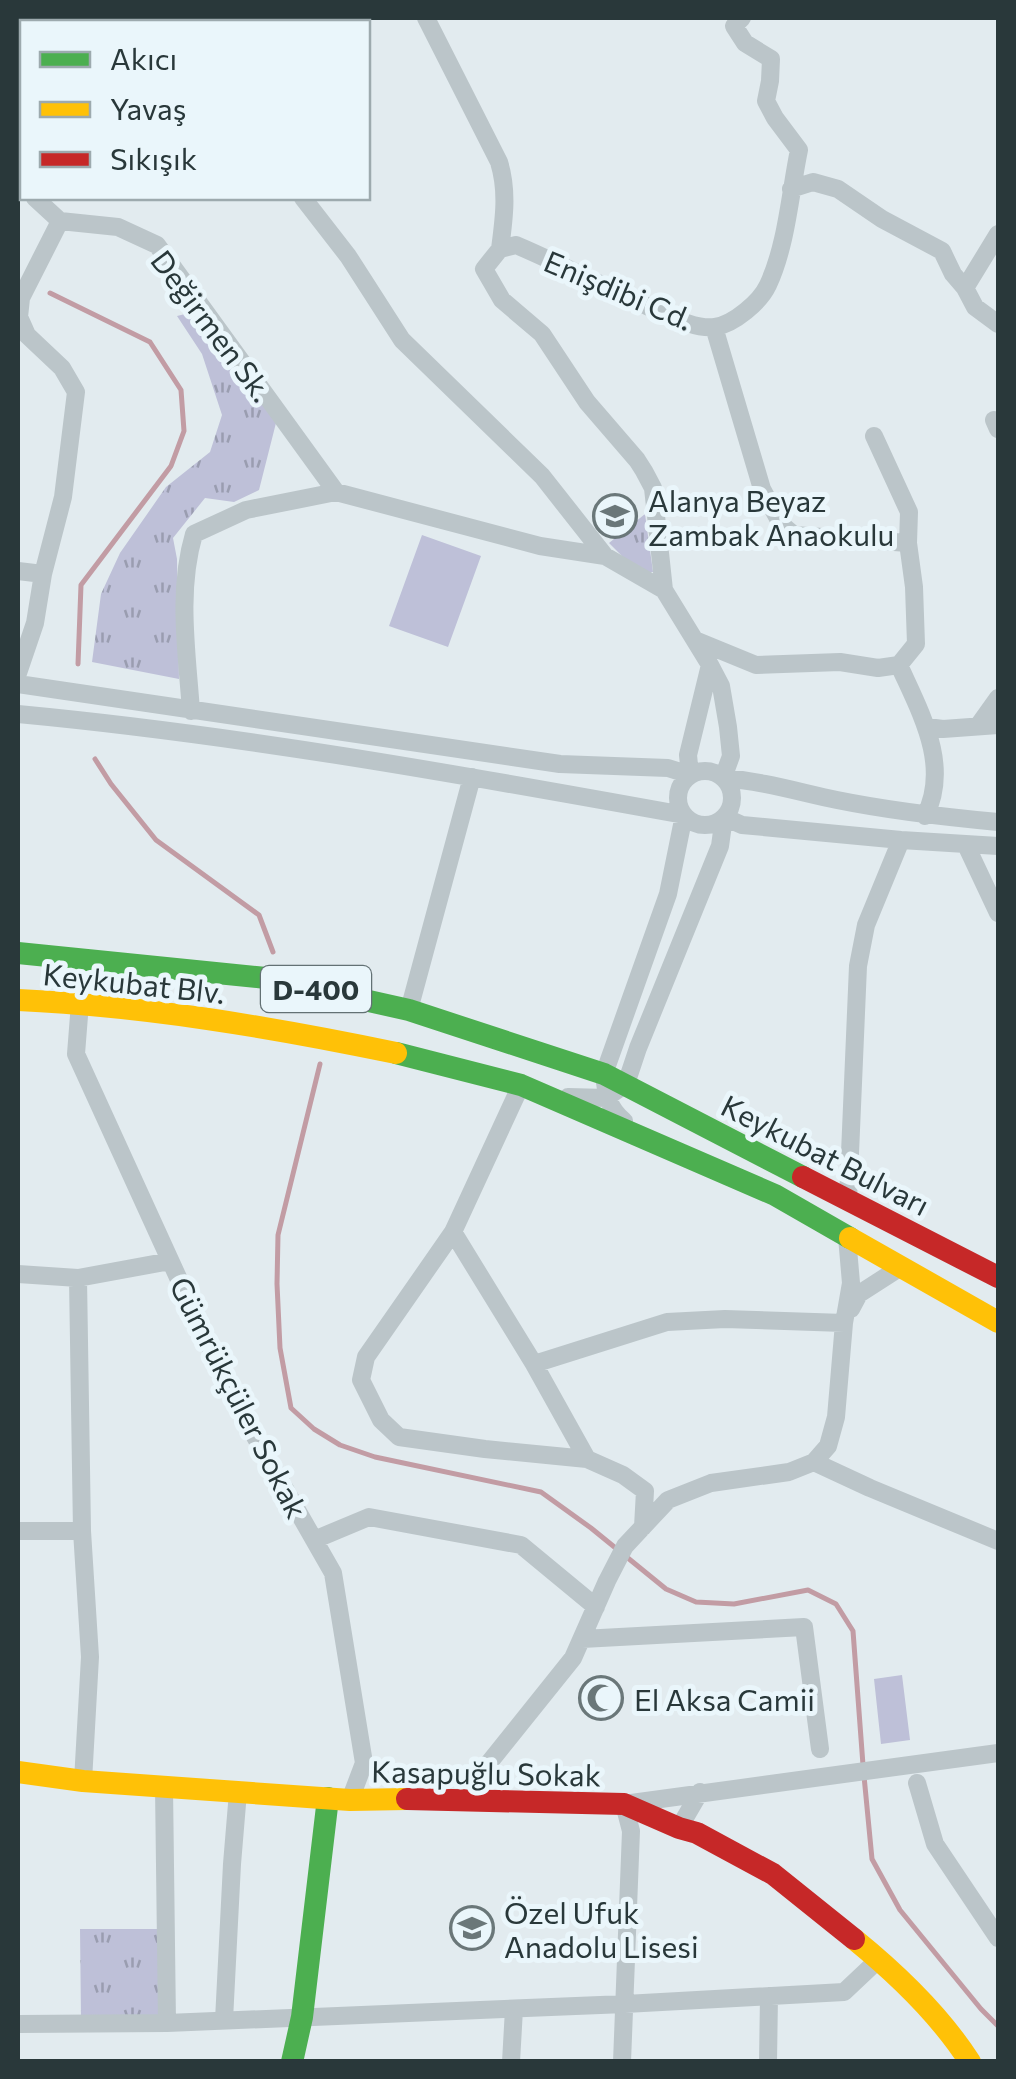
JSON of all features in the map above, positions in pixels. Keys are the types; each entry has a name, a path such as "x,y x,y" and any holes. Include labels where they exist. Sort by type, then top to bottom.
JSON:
{"main road":[{"name":"Keykubat Blv.","path":"18,950 266,978 409,1010 626,1084"},
{"name":"Keykubat Blv.","path":"18,1000 80,1003 270,1028 394,1053 521,1084 646,1139"},
{"name":"Keykubat Bulvarı","path":"626,1084 848,1200 992,1266"},
{"name":"Keykubat Bulvarı","path":"646,1139 775,1196 998,1322"},
{"name":"Kasapuğlu Sokak","path":"18,1772 82,1781 339,1799 624,1804 697,1833 773,1874 879,1959 952,2032 970,2062"},
{"path":"292,2062 339,1799"}],"street":[{"path":"426,18 499,162 505,194 500,249"},
{"name":"Enişdibi Cd.","path":"664,590 652,488 637,460 587,402 542,334 502,300 484,268 500,249 516,245 686,323 714,328 756,302 768,285 781,243 799,150 766,101 771,59 745,44 734,26 742,18"},
{"path":"791,189 814,182 838,189 882,219 942,251 952,274 975,307 998,324"},
{"path":"18,673 35,624 63,497 76,392 62,368 27,335 19,317 22,298 60,221 37,200"},
{"path":"305,200 348,256 402,340 542,476 605,556"},
{"name":"Değirmen Sk.","path":"60,221 118,227 157,246 336,492"},
{"path":"965,288 998,234"},
{"path":"714,328 762,489 781,524 794,536 908,544"},
{"path":"694,640 756,665 899,665 916,644 908,544 910,512 874,436"},
{"path":"191,711 184,615 188,555 194,534 246,510 336,492 540,546 605,556 664,590 721,686 730,756 723,778"},
{"path":"18,571 43,574"},
{"path":"710,665 688,755 690,775 679,789 678,798 690,821 699,824 724,817"},
{"path":"899,665 934,751 935,770 929,808 924,816"},
{"path":"18,684 560,764 668,768 690,775 707,771 723,778 752,780 924,816 998,822"},
{"path":"978,726 998,698"},
{"path":"18,714 126,725 408,765 684,815"},
{"path":"927,727 998,725"},
{"path":"409,1010 472,777"},
{"path":"552,1096 606,1098 626,1084 720,846 724,817 732,802 723,778"},
{"path":"646,1139 615,1114 606,1098 604,1074 668,894 684,815"},
{"path":"724,817 742,825 998,846"},
{"path":"848,1200 858,966 866,926 900,840"},
{"path":"966,845 998,912"},
{"name":"Gümrükçüler Sokak","path":"80,1003 76,1054 233,1398 333,1574 364,1763 339,1799"},
{"path":"521,1084 453,1232 366,1357 361,1380 381,1420 399,1437 587,1459 623,1475 645,1491 642,1527"},
{"path":"453,1232 587,1459"},
{"path":"460,1799 574,1658 625,1546 668,1500 711,1483 789,1472 814,1462 828,1446 834,1431 851,1282 846,1236"},
{"path":"18,1274 78,1278 170,1261"},
{"path":"844,1323 859,1294 900,1267"},
{"path":"78,1278 82,1531 90,1657 82,1781"},
{"path":"534,1364 667,1322 725,1319 844,1323"},
{"path":"814,1462 998,1541"},
{"path":"314,1540 369,1517 522,1545 596,1607"},
{"path":"18,1531 82,1531"},
{"path":"582,1638 804,1627 820,1750"},
{"path":"622,2062 631,1832 624,1804 998,1753"},
{"path":"916,1783 936,1844 996,1929"},
{"path":"164,1787 168,2023"},
{"path":"224,2020 238,1792"},
{"path":"678,1828 700,1792"},
{"path":"18,2024 168,2023 844,1992 879,1959"},
{"path":"768,1996 768,2062"},
{"path":"511,2062 514,2009"}],"green space":[{"path":"197,311 277,419 259,490 234,502 205,498 173,538 177,559 179,679 92,662 101,594 120,553 166,487 210,452 222,415 202,354 177,316"},
{"path":"645,514 653,572 639,573 609,543"},
{"path":"422,535 481,556 448,647 389,626"},
{"path":"902,1675 910,1740 881,1744 874,1679"},
{"path":"80,1929 162,1929 164,2018 81,2019"}],"waterway":[{"path":"50,293 150,342 181,390 184,431 171,466 81,585 78,664"},
{"path":"95,759 156,840 259,915 273,952"},
{"path":"320,1064 278,1235 280,1348 291,1408 340,1445 375,1457 541,1492 666,1589 696,1602 734,1604 808,1590 836,1604 853,1631 863,1765"},
{"path":"864,1776 872,1859 900,1910 998,2026"}],"traffic: fast":[{"path":"18,953 266,978 409,1010 604,1074 803,1177"},
{"path":"396,1053 521,1085 775,1195 850,1238"},
{"path":"292,2062 302,2017 328,1798"}],"traffic: slow":[{"path":"18,1000 208,1019 396,1053"},
{"path":"850,1238 998,1322"},
{"path":"18,1772 83,1781 350,1800 407,1799"},
{"path":"854,1939 917,1996 970,2062"}],"traffic: jam":[{"path":"803,1177 998,1277"},
{"path":"407,1799 624,1804 697,1833 773,1874 854,1939"}],"place":[{"name":"Alanya Beyaz Zambak Anaokulu","path":"615,516"},
{"name":"El Aksa Camii","path":"601,1698"},
{"name":"Özel Ufuk Anadolu Lisesi","path":"472,1928"}]}
